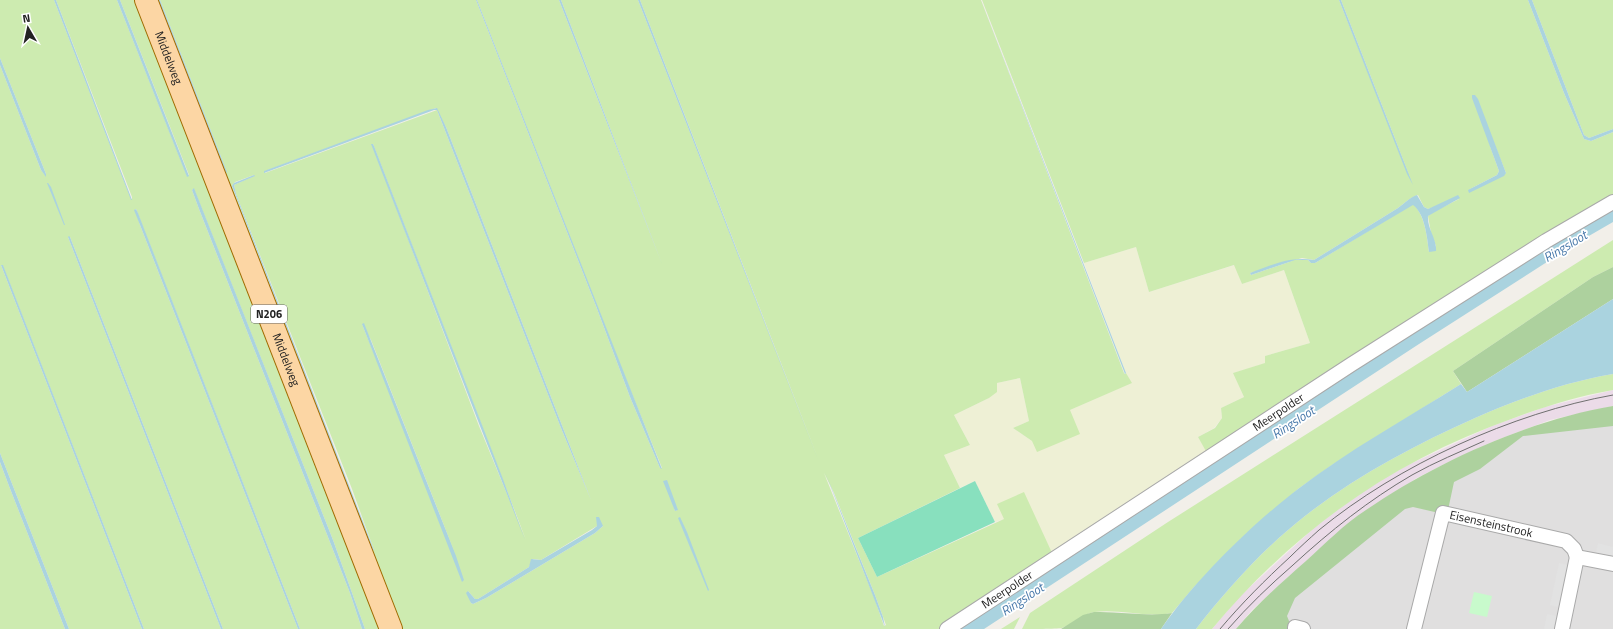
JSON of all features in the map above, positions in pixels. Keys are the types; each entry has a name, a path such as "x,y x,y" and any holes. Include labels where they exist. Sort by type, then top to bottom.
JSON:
{"main road":[{"name":"Middelweg","path":"146,0 391,629"}],"street":[{"name":"Meerpolder","path":"947,629 1359,360 1546,241 1613,202"},
{"name":"Eisensteinstrook","path":"1414,629 1443,513 1566,541 1574,549 1578,557"},
{"path":"1562,629 1578,557 1613,564"},
{"path":"1295,629 1295,627 1303,629"}],"shaded area":[{"path":"1613,390 1613,406 1550,420 1497,440 1415,479 1288,577 1252,610 1236,629 1212,629 1238,598 1315,527 1355,497 1381,480 1408,465 1492,426 1545,407"},
{"path":"1613,418 1613,629 1242,629 1364,512 1521,434"},
{"path":"1598,543 1613,547 1613,556 1596,552"},
{"path":"1559,563 1568,565 1558,607 1550,605"},
{"path":"1547,614 1557,616 1554,629 1544,629"}],"green space":[{"path":"0,0 54,0 132,199 56,0 117,0 187,176 189,175 120,0 158,0 202,113 227,172 160,0 476,0 596,306 630,397 660,468 662,468 477,0 559,0 662,264 561,0 638,0 819,461 640,0 981,0 1124,373 1126,373 1132,383 1070,410 1080,434 1037,452 1032,441 1013,428 1029,421 1020,378 997,383 997,392 989,398 954,415 970,445 944,455 960,488 858,538 877,577 1004,519 997,504 1024,492 1053,555 1207,453 1198,437 1215,428 1222,418 1221,408 1244,397 1233,373 1265,363 1265,356 1310,343 1284,270 1242,284 1234,265 1149,292 1136,247 1084,263 982,0 1339,0 1413,185 1341,0 1528,0 1564,93 1584,139 1591,141 1613,132 1613,208 955,629 365,629 333,540 194,189 192,190 199,209 350,593 362,629 300,629 135,209 298,629 223,629 70,237 68,237 221,629 144,629 3,266 1,265 142,629 69,629 0,453 0,65 41,170 46,176 46,174 0,58","holes":["1475,95 1506,173 1468,190 1497,175 1499,171","436,108 446,127 591,500 561,428 437,110 265,173 265,171","372,144 373,144 526,540 479,426","254,175 234,185 236,194 352,489 374,550 355,506 232,186 235,182","1418,195 1424,207 1428,209 1459,199 1428,216 1431,233 1436,246 1429,252 1423,220 1413,204 1315,263 1311,263 1308,260 1295,260 1302,258 1314,260 1415,196","1295,260 1251,275 1250,273","362,324 371,340 456,556","824,473 834,493 886,625 884,626","666,479 677,510 675,511","597,526 603,526 595,533 486,598 473,604 471,603 468,591 475,599 478,599 529,567 533,559 541,560"]},
{"path":"1532,0 1613,0 1613,129 1589,138 1584,135"},
{"path":"1613,240 1613,267 1593,277 1453,371 1461,384 1332,465 1298,489 1227,553 1194,587 1172,613 1152,615 1105,611 1095,612 1090,613 1062,628 1022,629 1030,613 1168,522"},
{"path":"1136,247 1149,292 1235,265 1242,284 1284,270 1310,343 1265,356 1266,363 1234,373 1244,397 1221,408 1222,418 1214,428 1198,437 1208,453 1053,555 1005,519 995,522 975,481 960,488 944,455 970,445 954,415 989,398 997,383 1020,378 1029,421 1013,428 1032,441 1070,410 1131,383 1084,263"},
{"path":"1613,267 1613,299 1467,392 1453,371 1593,277"},
{"path":"1613,374 1613,390 1588,395 1538,409 1469,435 1427,455 1387,478 1348,502 1277,560 1244,593 1212,629 1196,629 1234,584 1275,541 1325,501 1366,474 1430,439 1492,411 1560,386"},
{"path":"1613,406 1613,426 1523,436 1480,469 1454,482 1448,510 1439,513 1413,507 1405,509 1295,598 1287,616 1291,626 1290,629 1236,629 1252,611 1342,528 1393,492 1422,475 1484,445 1516,432 1549,421"},
{"path":"0,462 9,486 65,629 0,629"},
{"path":"975,481 995,522 877,577 858,538"},
{"path":"1474,592 1492,596 1487,617 1469,613"},
{"path":"1094,612 1143,614 1172,613 1161,629 1061,629 1083,615"},
{"path":"1020,617 1014,629 1001,629"}],"water":[{"path":"54,0 56,0 132,200 131,200"},
{"path":"117,0 120,0 189,176 187,177"},
{"path":"158,0 160,0 227,172 226,173"},
{"path":"476,0 662,469 660,468 630,397 596,306"},
{"path":"559,0 561,0 662,264"},
{"path":"638,0 640,0 819,462"},
{"path":"981,0 1126,373 1125,374"},
{"path":"1339,0 1341,0 1413,185 1407,174"},
{"path":"1528,0 1532,0 1584,135 1589,138 1613,129 1613,132 1591,141 1584,139 1564,93"},
{"path":"0,58 46,177 41,170 0,65"},
{"path":"1472,95 1475,95 1478,99 1506,173 1504,176 1469,193 1468,190 1497,175 1499,171"},
{"path":"437,108 446,127 591,500 561,428 437,110 264,173 264,171 428,110"},
{"path":"371,144 374,146 503,479 525,540 480,426"},
{"path":"254,175 255,176 234,185 236,194 374,550 355,506 232,186 234,183"},
{"path":"47,183 51,187 65,225 64,225"},
{"path":"194,188 333,540 365,629 362,629 350,593 199,209 192,190"},
{"path":"1417,195 1424,207 1428,209 1458,195 1460,198 1428,216 1436,251 1429,252 1423,220 1413,205 1315,263 1311,263 1308,260 1295,260 1251,275 1250,273 1289,260 1305,259 1314,260"},
{"name":"Ringsloot","path":"1613,208 1613,222 1575,244 1419,344 984,629 955,629 1532,254"},
{"path":"136,209 300,629 298,629 134,210"},
{"path":"69,236 223,629 221,629 68,237"},
{"path":"1,265 3,265 144,629 142,629"},
{"path":"1613,299 1613,374 1560,386 1508,404 1453,428 1387,462 1345,487 1325,501 1275,541 1247,569 1196,629 1161,629 1190,591 1243,536 1261,519 1317,475 1461,384 1467,392"},
{"path":"364,323 456,556 464,580 462,582 362,324"},
{"path":"0,453 69,629 65,629 0,462"},
{"path":"825,472 875,595 885,627"},
{"path":"667,480 678,510 675,511 663,481"},
{"path":"596,517 599,517 603,526 595,533 486,598 473,604 471,603 466,593 468,591 475,599 478,599 529,567 531,559 541,560 592,530 597,526"},
{"path":"680,517 709,590 708,591 678,518"}],"tram line":[{"path":"1220,629 1263,583 1319,530 1350,506 1384,484 1420,463 1496,428 1575,403 1613,395"},
{"path":"1228,629 1251,604 1284,573 1321,540 1365,505 1421,470 1484,441"}]}
